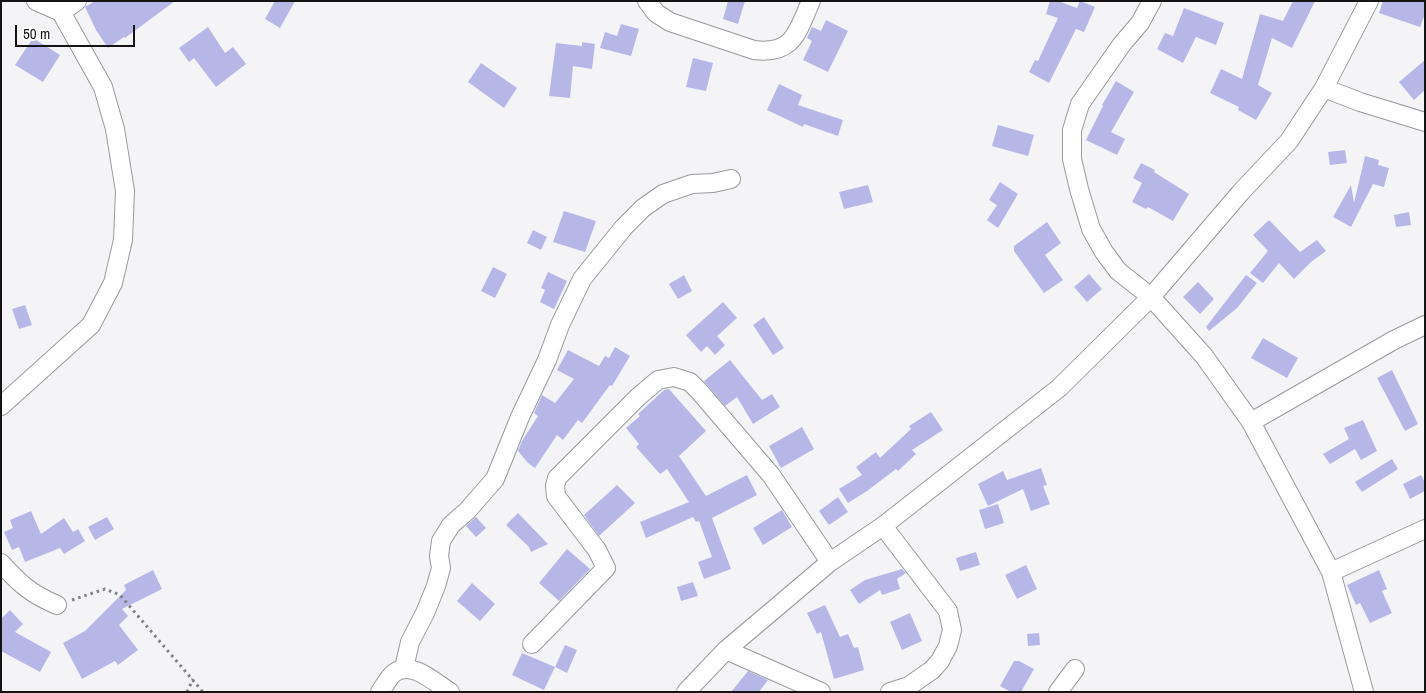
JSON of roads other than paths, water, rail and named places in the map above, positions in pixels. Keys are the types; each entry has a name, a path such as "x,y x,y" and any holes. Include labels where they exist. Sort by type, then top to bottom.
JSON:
{"street":[{"path":"1,406 91,325 113,283 123,240 125,191 115,129 103,87 61,12 36,1"},
{"path":"61,12 77,1"},
{"path":"647,1 656,13 670,22 754,50 768,51 778,49 794,40 811,1"},
{"path":"1152,1 1140,23 1122,44 1080,104 1072,130 1072,159 1091,229 1104,252 1118,271 1151,297 1204,356 1251,422 1331,572 1364,692"},
{"path":"686,692 726,650 830,562 883,526 1059,388 1151,297 1241,192 1289,141 1324,88 1369,1"},
{"path":"1324,88 1360,102 1425,122"},
{"path":"404,668 410,642 426,613 436,586 441,568 439,556 441,541 451,526 495,479 520,417 547,360 560,325 582,279 624,227 643,208 663,194 692,184 713,183 731,178"},
{"path":"1251,422 1394,340 1425,325"},
{"path":"532,644 606,568 597,550 556,496 555,486 557,478 638,397 658,380 674,377 690,382 699,390 771,475 830,562"},
{"path":"883,526 948,611 952,630 948,646 940,661 932,670 909,686 890,692"},
{"path":"1331,572 1425,529"},
{"path":"1,564 21,584 38,597 57,605"},
{"path":"726,650 822,692"},
{"path":"380,692 393,674 404,668 416,670 450,692"},
{"path":"1058,692 1075,669"}]}
